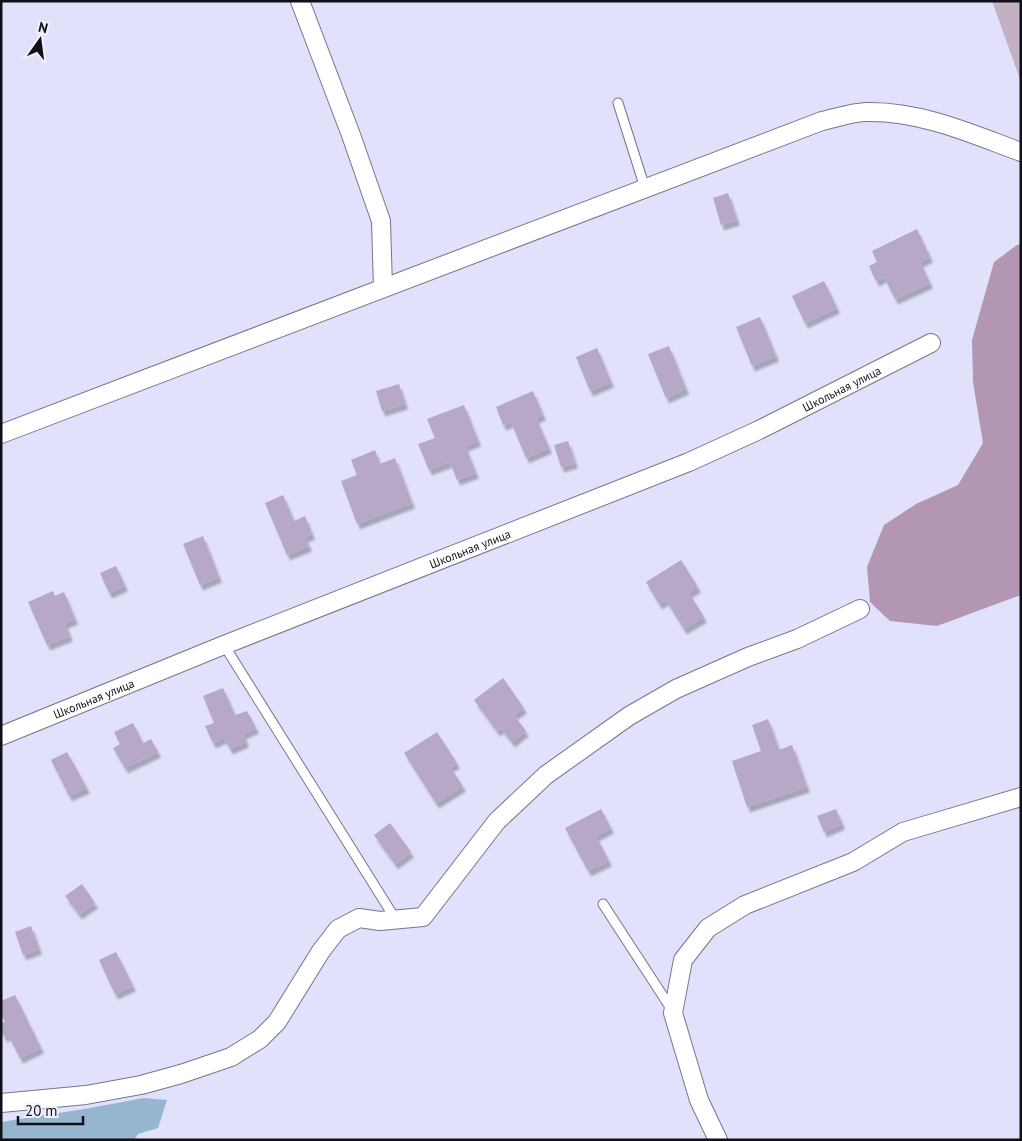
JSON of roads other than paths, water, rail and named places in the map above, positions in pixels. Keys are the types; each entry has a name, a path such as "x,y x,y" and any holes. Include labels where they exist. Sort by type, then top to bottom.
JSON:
{"street":[{"path":"300,1 351,135 381,221 383,288"},
{"path":"2,429 383,288 822,121 866,112 899,114 950,125 1021,152"},
{"name":"Школьная улица","path":"1,736 224,645 689,462 759,430 931,343"},
{"path":"1,1103 86,1095 141,1086 231,1057 260,1039 277,1022 321,951 338,930 359,918 380,921 423,917 497,821 546,775 629,716 676,689 748,657 797,639 860,609"},
{"path":"718,1140 699,1100 673,1013 683,960 708,928 745,905 853,862 903,832 1021,797"}],"lane":[{"path":"618,103 645,188"},
{"path":"224,645 396,920"},
{"path":"603,904 673,1013"}],"water":[{"path":"144,1098 167,1100 158,1128 138,1134 134,1140 1,1140 1,1122"}]}
